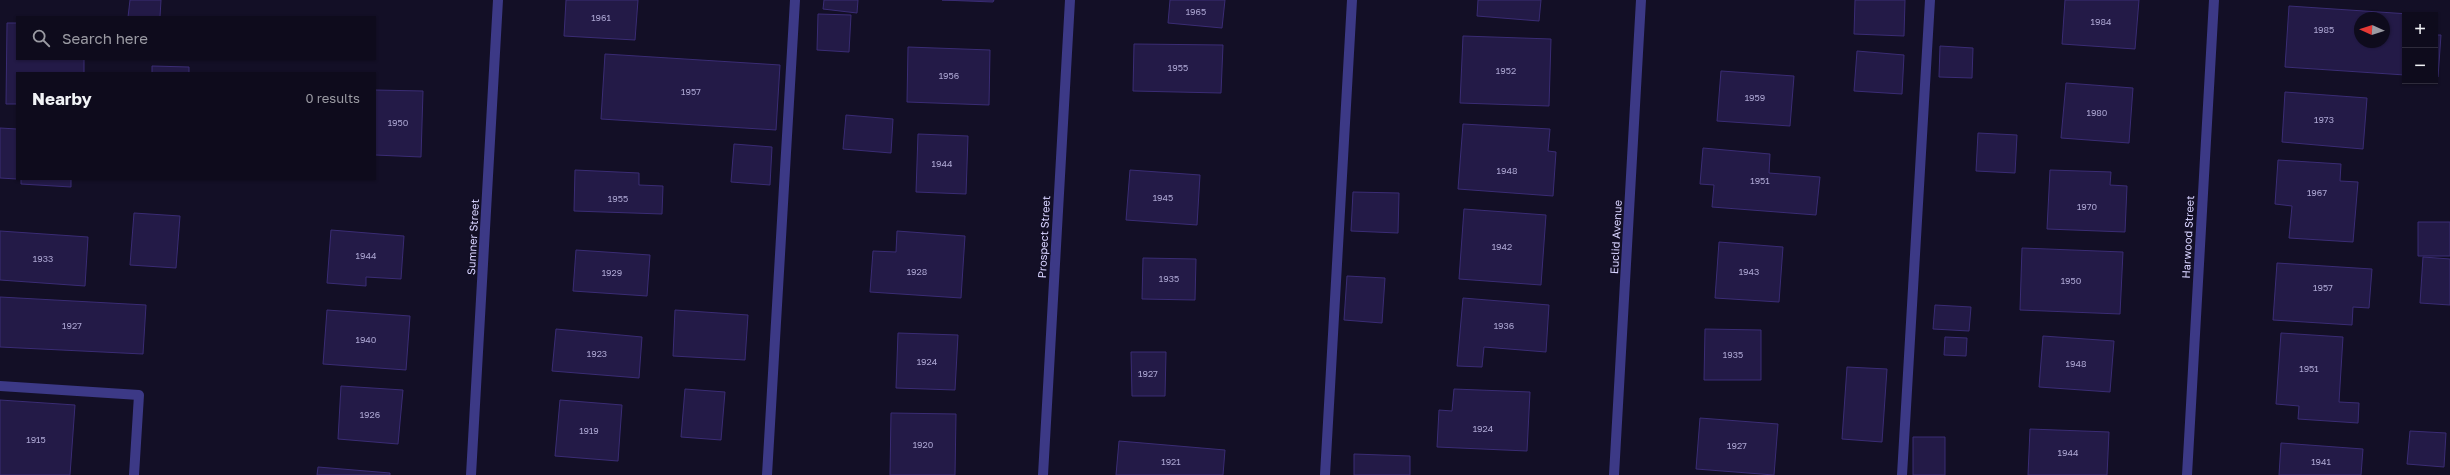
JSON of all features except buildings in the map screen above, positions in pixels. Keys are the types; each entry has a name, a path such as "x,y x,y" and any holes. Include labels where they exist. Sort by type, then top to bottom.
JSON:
{"street":[{"name":"Sumner Street","path":"471,475 498,0"},
{"path":"768,475 795,0"},
{"name":"Prospect Street","path":"1043,475 1070,0"},
{"path":"1325,475 1352,0"},
{"name":"Euclid Avenue","path":"1614,475 1641,0"},
{"path":"1902,475 1930,0"},
{"name":"Harwood Street","path":"2187,475 2214,0"},
{"path":"0,386 139,395 134,475"}]}
